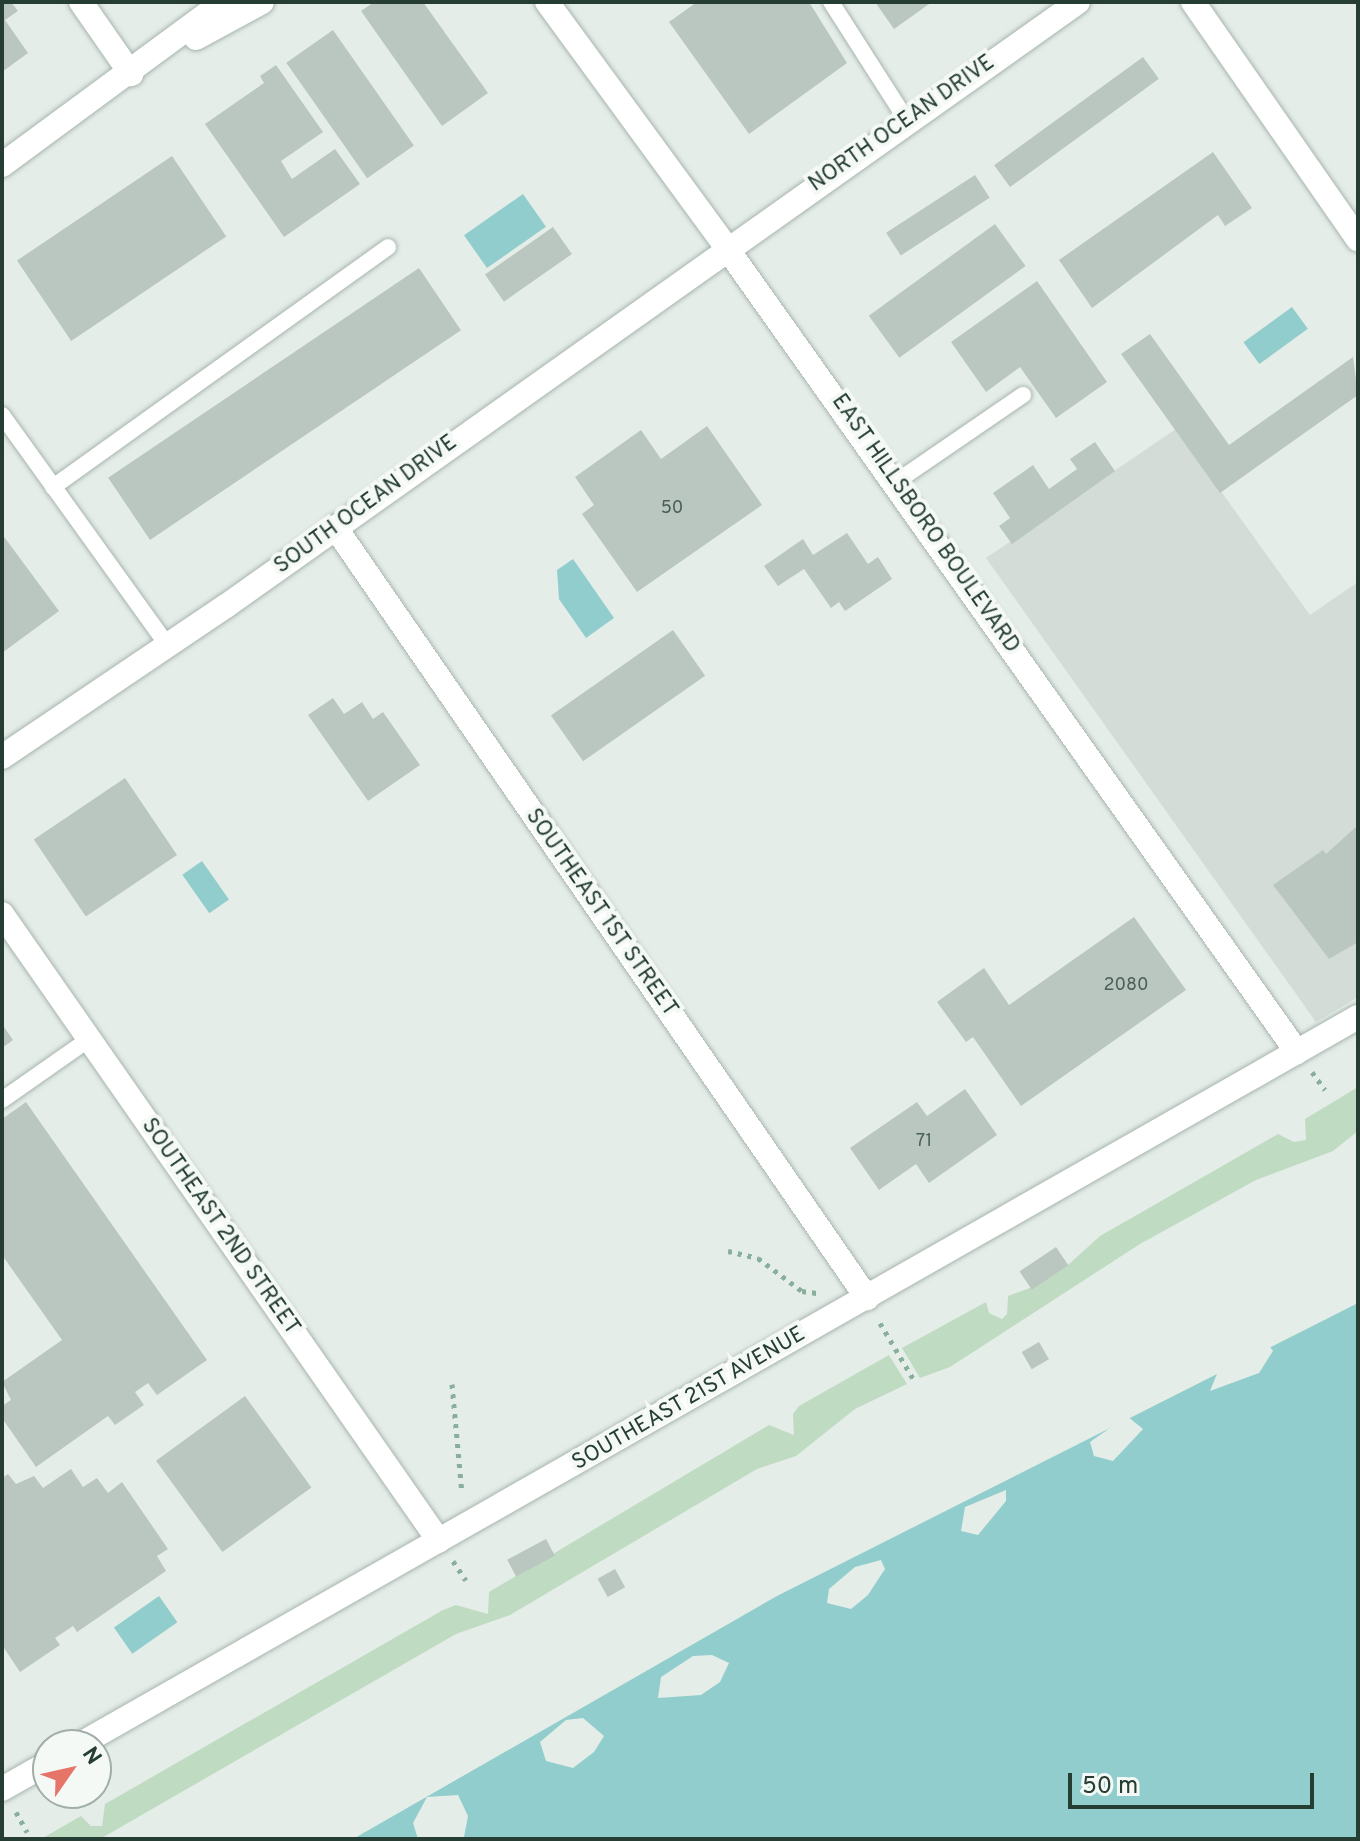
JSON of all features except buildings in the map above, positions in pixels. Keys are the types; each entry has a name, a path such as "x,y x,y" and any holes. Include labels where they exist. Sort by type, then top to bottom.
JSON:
{"street":[{"path":"81,2 131,74"},
{"path":"2,165 131,74 223,2"},
{"path":"131,74 262,2"},
{"name":"EAST HILLSBORO BOULEVARD","path":"547,2 896,482 1297,1052"},
{"name":"NORTH OCEAN DRIVE","path":"726,247 1078,2"},
{"path":"1193,2 1358,239"},
{"name":"SOUTH OCEAN DRIVE","path":"2,757 335,527 726,247"},
{"name":"SOUTHEAST 1ST STREET","path":"335,527 867,1298"},
{"name":"SOUTHEAST 2ND STREET","path":"2,914 439,1541"},
{"name":"SOUTHEAST 21ST AVENUE","path":"107,1729 1358,1017"},
{"path":"2,1788 32,1772"}],"lane":[{"path":"831,2 907,121"},
{"path":"53,487 388,247"},
{"path":"896,482 1023,395"},
{"path":"2,415 167,645"},
{"path":"2,1100 89,1039"}],"path":[{"path":"728,1251 758,1258 802,1291 867,1298"},
{"path":"889,1341 914,1380"},
{"path":"439,1541 464,1489 452,1384"}],"shaded area":[{"path":"1176,429 1310,615 1358,582 1358,997 1316,1022 986,558"}],"green space":[{"path":"1358,1087 1358,1131 1333,1151 1256,1180 1140,1244 950,1367 920,1378 902,1348 986,1302 989,1313 1002,1319 1007,1314 1008,1296 1030,1288 1068,1265 1100,1236 1278,1134 1294,1142 1306,1140 1305,1119"},
{"path":"889,1355 907,1384 855,1409 796,1456 757,1469 510,1615 456,1634 100,1839 41,1839 81,1816 91,1826 102,1826 104,1809 112,1809 112,1800 443,1610 456,1605 488,1614 489,1592 769,1425 794,1435 793,1414 799,1406"}],"water":[{"path":"523,194 546,227 487,268 464,235"},
{"path":"1292,307 1308,329 1259,364 1243,342"},
{"path":"573,559 614,618 586,638 559,599 557,570"},
{"path":"202,861 229,900 209,913 182,875"},
{"path":"1358,1303 1358,1839 353,1839 777,1596"},
{"path":"159,1596 177,1622 132,1654 114,1628"}],"pier":[{"path":"1268,1344 1273,1351 1259,1373 1210,1391 1219,1369"},
{"path":"1127,1416 1143,1429 1113,1461 1094,1456 1090,1442"},
{"path":"1006,1490 1006,1501 978,1535 961,1531 965,1507"},
{"path":"881,1560 885,1569 868,1595 851,1609 827,1603 829,1589 855,1567"},
{"path":"712,1655 729,1663 720,1682 701,1695 658,1698 661,1677 693,1656"},
{"path":"583,1718 604,1736 594,1752 573,1768 546,1761 540,1742 566,1720"},
{"path":"458,1795 468,1816 464,1837 418,1839 413,1823 427,1797"}]}
